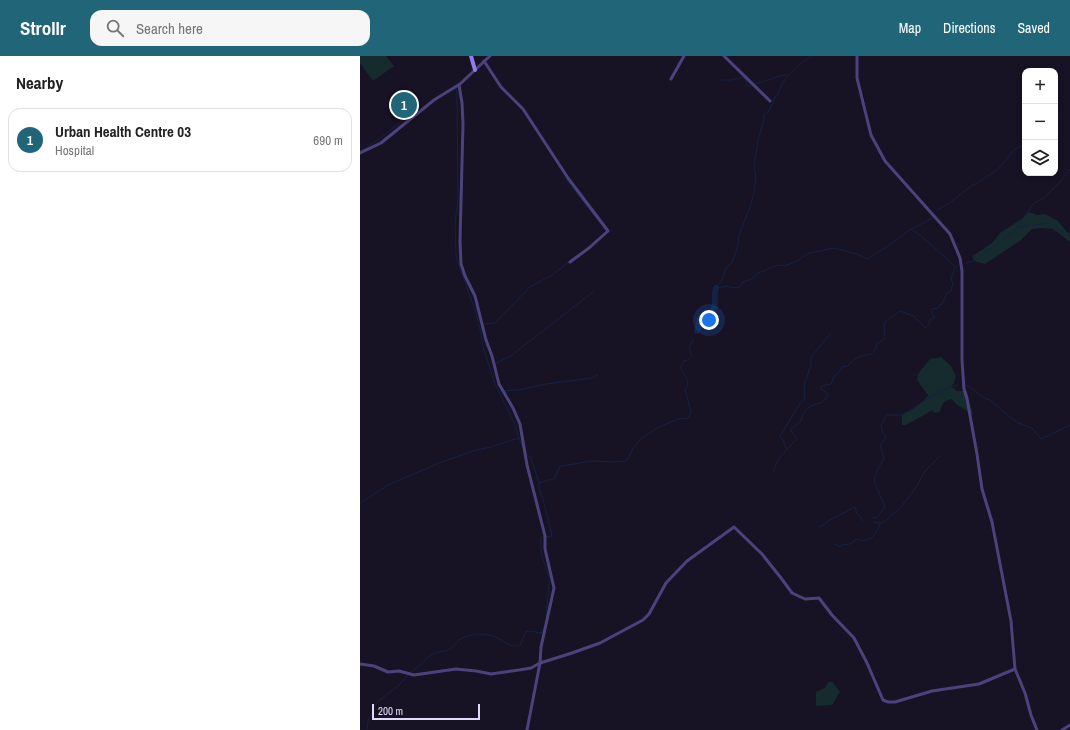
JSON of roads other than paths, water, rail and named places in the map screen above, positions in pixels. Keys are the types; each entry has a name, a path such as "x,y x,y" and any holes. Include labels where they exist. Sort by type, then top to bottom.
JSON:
{"street":[{"path":"470,56 475,70"},
{"path":"360,153 381,143 434,100 459,84 490,56"},
{"path":"671,79 684,56"},
{"path":"724,56 770,102"},
{"path":"857,56 857,78 871,136 885,161 950,234 960,258 962,271 962,360 964,389 982,489 992,522 1011,621 1015,669 1025,693 1037,730"},
{"path":"484,61 501,87 523,109 568,178 608,232 570,262"},
{"path":"459,84 463,124 460,241 461,264 475,296 499,384 513,408 520,424 527,465 545,536 545,550 554,588 541,647 540,663 527,730"},
{"path":"360,664 374,666 388,672 399,671 414,675 456,669 491,674 531,668 540,663 572,653 600,642 643,620 649,614 666,583 687,561 734,527 762,554 792,593 805,599 819,598 832,615 854,638 883,700 895,702 932,692 979,684 1015,669"},
{"path":"1062,730 1070,725"}],"waterway":[{"path":"716,288 722,280 727,267 734,258 739,235 750,207 756,177 754,166 755,158 764,115 769,111 781,85 788,76 812,56"},
{"path":"755,84 787,75"},
{"path":"719,80 732,80 742,77 746,80 747,86 753,85"},
{"path":"456,88 458,201 455,222 456,254 475,310 483,347 495,384 515,425 519,438"},
{"path":"360,151 380,138 412,112"},
{"path":"937,210 994,172 1014,150 1022,145"},
{"path":"1019,226 1033,204 1045,197 1061,181 1070,169"},
{"path":"564,177 597,219"},
{"path":"912,229 934,217"},
{"path":"966,263 974,261 1019,227 1049,223 1070,238"},
{"path":"716,288 728,286 731,288 740,287 743,282 752,279 758,273 778,265 784,266 795,262 809,253 834,248 857,254 867,259 911,229 955,266"},
{"path":"483,324 495,323 530,287 552,275 569,262"},
{"path":"773,472 785,451 796,440 796,437 790,430 801,421 803,414 808,408 821,403 828,396 825,391 821,389 821,386 831,384 834,376 842,367 848,366 853,360 873,352 877,343 884,339 885,323 900,311 916,317 915,318 925,328 929,324 930,320 934,318 932,309 939,308 939,305 942,304 947,293 952,290 951,288 953,286 951,278 954,269 959,265"},
{"path":"697,331 702,316 712,312 714,309 716,288"},
{"path":"495,364 512,355 593,292"},
{"path":"786,448 780,436 805,398 804,385 811,365 811,357 831,333"},
{"path":"546,616 549,577 542,556 540,538 545,536 550,537 552,535 539,488 539,483 555,478 559,468 562,466 591,461 613,462 627,460 633,448 642,438 657,428 678,419 688,418 691,412 685,390 688,381 681,369 684,361 692,357 690,346 693,340"},
{"path":"499,391 518,390 546,384 592,378 598,375"},
{"path":"872,518 877,517 885,507 875,483 876,473 884,459 880,446 886,437 881,428 885,418 887,415 902,415 951,386 958,385"},
{"path":"967,385 984,398 990,400 1016,422 1032,428 1041,439 1070,425"},
{"path":"360,503 388,485 439,463 476,450 519,438 523,448"},
{"path":"526,454 531,458 539,483"},
{"path":"873,522 880,523 885,521 900,508 917,486 925,471 940,456"},
{"path":"819,527 855,507 857,514 863,521"},
{"path":"835,544 840,547 841,545 850,544 857,539 869,539 877,531 880,524"},
{"path":"411,672 432,654 450,649 459,640 466,636 477,634 489,635 512,646 516,646 520,645 526,632 530,631 541,633 543,629"},
{"path":"367,730 368,721 376,704 398,686 409,674"}],"place":[{"name":"Urban Health Centre 03","path":"404,105"}]}
